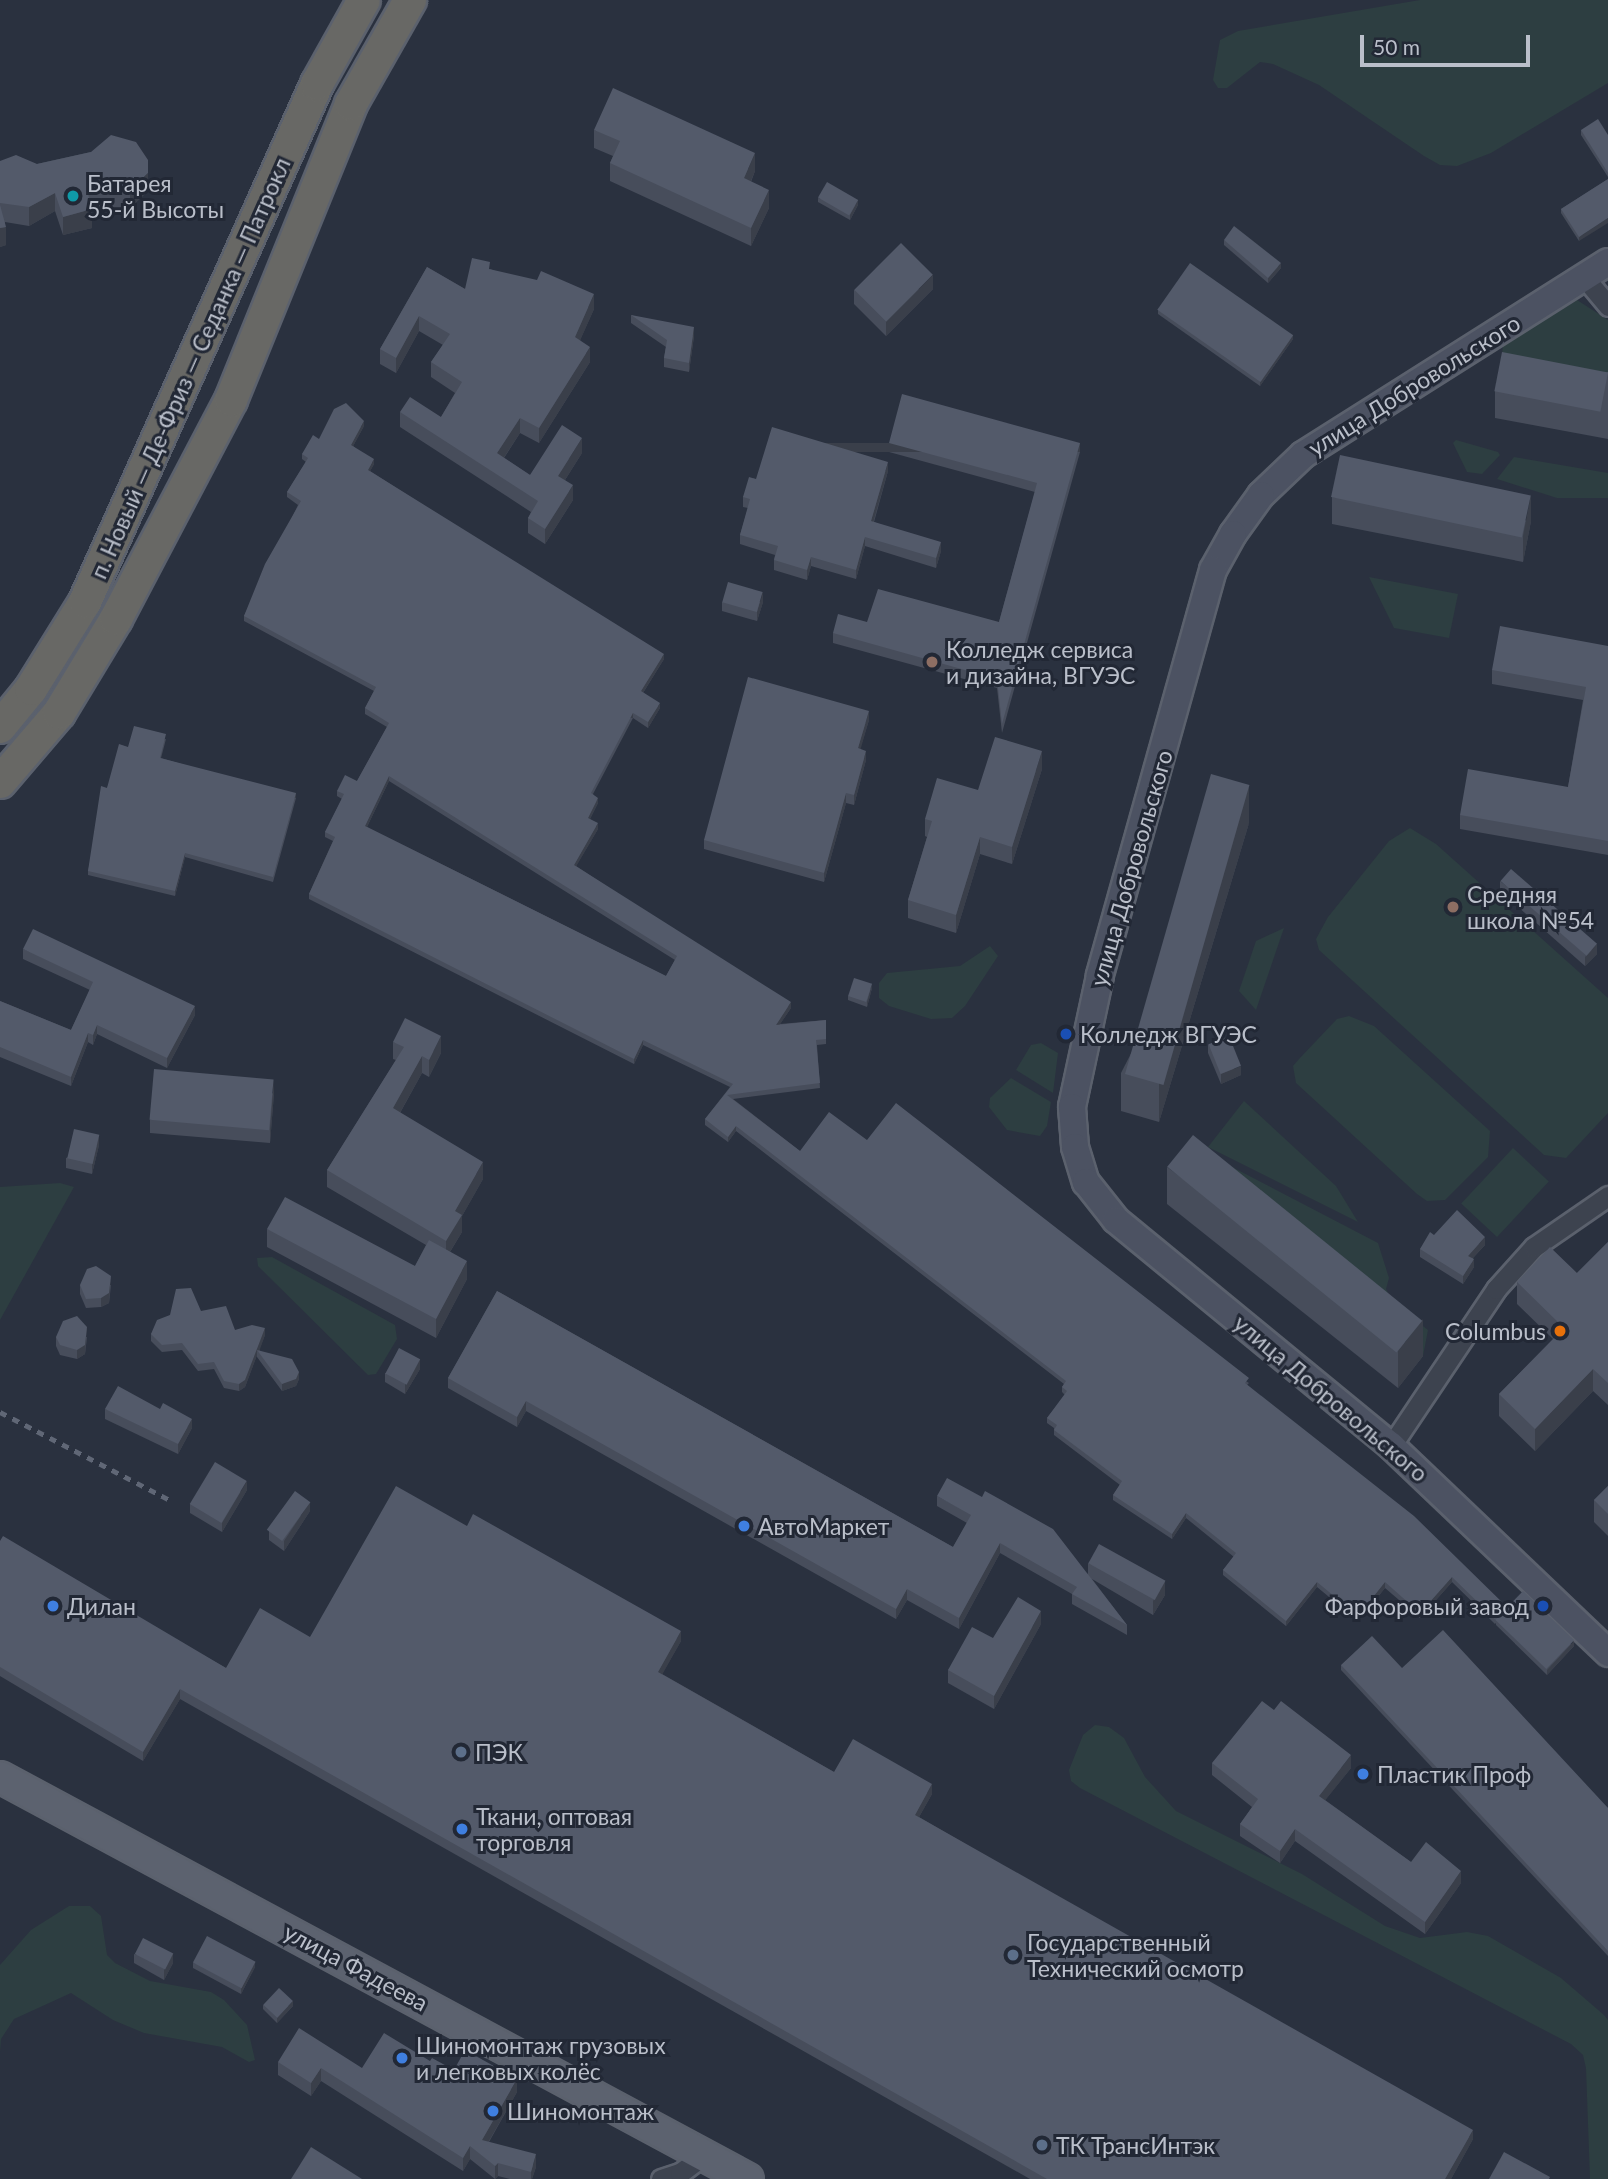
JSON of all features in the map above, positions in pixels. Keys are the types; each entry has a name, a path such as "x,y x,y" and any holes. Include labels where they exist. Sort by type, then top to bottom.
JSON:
{"highway":[{"name":"п. Новый — Де-Фриз — Седанка — Патрокл","path":"0,727 86,602 317,84 364,0"},
{"name":"п. Новый — Де-Фриз — Седанка — Патрокл","path":"0,782 59,713 122,607 230,400 351,104 410,0"}],"main road":[{"name":"улица Добровольского","path":"1608,262 1303,455 1261,495 1233,534 1213,570 1100,976 1076,1080 1075,1147 1097,1199 1116,1220 1391,1446 1608,1653"},
{"name":"улица Фадеева","path":"0,1777 748,2179"}],"street":[{"path":"1584,277 1608,306"},
{"path":"1391,1446 1496,1289 1534,1247 1608,1196"},
{"path":"661,2179 680,2173 704,2155"}],"shaded area":[{"path":"1420,0 1608,0 1608,83 1491,153 1457,166 1440,165 1319,85 1273,64 1260,62 1227,88 1218,88 1213,80 1220,40 1238,31"},
{"path":"1577,300 1608,320 1608,373 1502,354 1503,345"},
{"path":"1456,440 1498,452 1500,455 1482,474 1467,472 1453,443"},
{"path":"1514,457 1608,473 1608,498 1557,498 1497,479"},
{"path":"1369,577 1458,594 1449,638 1394,628"},
{"path":"1410,828 1436,844 1608,998 1608,1113 1566,1158 1544,1155 1319,950 1316,939 1328,917 1389,841"},
{"path":"1284,928 1256,1010 1239,991 1256,941"},
{"path":"990,946 998,956 965,1006 952,1018 931,1019 889,1006 879,998 879,983 887,973 960,966"},
{"path":"1349,1016 1374,1026 1490,1131 1488,1157 1445,1200 1427,1201 1417,1194 1296,1083 1293,1066 1337,1019"},
{"path":"1041,1043 1058,1053 1053,1093 1016,1070 1031,1045"},
{"path":"1011,1078 1051,1102 1047,1126 1040,1136 1007,1130 989,1107 990,1098"},
{"path":"1244,1101 1336,1186 1358,1222 1208,1147"},
{"path":"1513,1148 1549,1181 1497,1237 1461,1204"},
{"path":"1207,1154 1378,1243 1389,1278 1386,1289 1393,1303 1428,1330 1423,1356"},
{"path":"60,1183 74,1187 0,1320 0,1187"},
{"path":"272,1257 395,1325 397,1339 376,1374 368,1375 258,1266 257,1258"},
{"path":"1095,1725 1109,1727 1124,1738 1145,1777 1176,1811 1302,1874 1385,1926 1420,1938 1467,1932 1488,1936 1561,1978 1604,2015 1608,2020 1608,2179 1590,2179 1586,2068 1583,2055 1571,2044 1080,1788 1071,1781 1069,1770 1083,1735"},
{"path":"69,1906 90,1906 101,1916 107,1955 115,1963 150,1981 211,1992 224,2000 247,2025 255,2060 249,2062 222,2047 144,2033 113,2020 71,1993 14,2019 1,2039 0,2052 0,1965 31,1930"}],"building":[{"path":"613,88 755,153 744,178 769,190 751,228 610,163 620,141 594,130"},
{"path":"1598,119 1608,135 1608,173 1581,130"},
{"path":"111,135 136,142 148,160 148,173 130,190 87,190 92,209 63,217 55,193 29,207 0,203 0,161 16,155 37,164 91,152"},
{"path":"1608,179 1608,218 1579,237 1561,209"},
{"path":"827,182 858,200 849,216 818,198"},
{"path":"0,205 6,227 0,228"},
{"path":"1234,226 1281,263 1268,278 1224,240"},
{"path":"901,243 933,275 886,321 854,290"},
{"path":"472,258 490,262 489,269 537,280 541,271 594,294 575,337 590,347 539,428 520,418 497,453 530,475 562,425 582,438 558,476 573,485 545,529 528,518 538,501 400,412 410,397 441,417 462,382 431,362 450,334 419,316 396,358 380,349 427,267 465,289"},
{"path":"1190,263 1293,335 1261,382 1157,310"},
{"path":"631,315 694,327 689,363 664,358 667,340"},
{"path":"1502,352 1608,373 1600,412 1494,391"},
{"path":"902,394 1080,443 1002,724 997,679 833,633 838,614 867,622 878,589 999,622 1037,483 889,443"},
{"path":"346,403 364,421 351,445 374,459 368,470 664,654 641,691 660,703 648,722 633,713 591,793 598,798 588,818 598,823 574,865 791,1002 776,1025 826,1020 826,1039 816,1040 820,1083 727,1095 800,1151 829,1112 867,1140 896,1103 1249,1378 1245,1383 1414,1516 1507,1607 1495,1619 1452,1577 1420,1613 1385,1582 1358,1616 1317,1582 1286,1621 1223,1570 1236,1553 1186,1513 1172,1534 1113,1495 1122,1481 1054,1430 1057,1425 1047,1418 1067,1391 1062,1387 1066,1381 736,1126 728,1137 705,1119 733,1084 643,1040 634,1059 309,894 335,837 325,832 344,794 337,791 345,775 357,781 389,723 365,708 376,687 244,616 265,564 301,501 287,492 308,458 302,454 313,435 319,439 334,409","holes":["389,776 677,956 666,976 365,826"]},
{"path":"772,427 888,462 871,521 941,542 936,558 865,537 856,570 811,557 807,570 774,560 778,546 740,535 750,499 743,497 749,477 756,479"},
{"path":"1340,455 1531,496 1522,538 1331,497"},
{"path":"728,582 763,592 757,612 722,602"},
{"path":"1500,626 1608,646 1608,841 1460,815 1468,769 1568,787 1586,687 1492,670"},
{"path":"748,677 869,711 858,748 866,751 854,795 846,793 824,873 704,840"},
{"path":"134,726 166,734 160,758 296,793 273,877 185,853 175,891 88,871 101,786 107,788 119,744 128,747"},
{"path":"995,737 1042,751 1012,847 980,837 956,915 908,900 932,821 925,819 937,778 978,790"},
{"path":"1211,774 1249,785 1163,1085 1125,1074"},
{"path":"1511,869 1597,944 1587,956 1501,881"},
{"path":"33,929 195,1006 167,1058 97,1025 93,1035 88,1033 71,1077 0,1047 0,1001 71,1030 93,982 23,949"},
{"path":"854,978 872,984 866,1002 848,996"},
{"path":"405,1018 441,1036 429,1060 422,1056 393,1108 483,1162 455,1211 462,1215 446,1241 327,1170 404,1047 393,1042"},
{"path":"1229,1036 1241,1066 1221,1074 1209,1044"},
{"path":"154,1069 274,1079 269,1130 150,1120"},
{"path":"74,1129 99,1135 93,1164 67,1158"},
{"path":"1193,1135 1422,1321 1396,1353 1167,1167"},
{"path":"285,1197 415,1266 429,1240 467,1261 436,1319 267,1229"},
{"path":"1457,1210 1485,1237 1468,1256 1474,1259 1463,1276 1420,1249 1430,1232 1434,1235"},
{"path":"1608,1242 1608,1383 1593,1369 1535,1429 1499,1394 1564,1328 1517,1282 1550,1247 1577,1273"},
{"path":"96,1266 111,1276 109,1293 101,1298 86,1299 80,1285 87,1269"},
{"path":"191,1288 201,1311 226,1306 235,1330 252,1325 265,1328 245,1380 239,1384 224,1381 214,1362 198,1364 182,1343 162,1345 151,1334 157,1320 170,1315 176,1289"},
{"path":"497,1291 953,1547 971,1515 937,1496 947,1478 982,1497 985,1491 1053,1529 1127,1625 1072,1594 1077,1587 1000,1543 959,1618 907,1589 896,1609 526,1401 517,1417 448,1378"},
{"path":"77,1316 87,1327 85,1345 77,1350 60,1345 56,1337 63,1321"},
{"path":"399,1348 420,1359 407,1385 385,1374"},
{"path":"257,1350 292,1359 299,1372 296,1379 282,1384"},
{"path":"118,1386 160,1409 163,1403 192,1419 178,1444 105,1409"},
{"path":"215,1462 247,1481 221,1523 190,1504"},
{"path":"396,1486 467,1526 473,1514 681,1631 658,1672 834,1772 853,1739 932,1784 915,1815 1473,2130 1445,2179 1047,2179 180,1689 143,1752 0,1667 0,1541 3,1536 226,1668 260,1608 310,1637"},
{"path":"1608,1486 1608,1514 1594,1500"},
{"path":"295,1491 310,1502 282,1541 267,1530"},
{"path":"1099,1544 1165,1581 1155,1600 1088,1563"},
{"path":"1523,1591 1574,1640 1546,1669 1495,1620"},
{"path":"1018,1597 1041,1611 994,1696 948,1670 972,1627 993,1638"},
{"path":"1443,1630 1608,1808 1608,1951 1341,1665 1372,1636 1402,1668"},
{"path":"1262,1701 1274,1710 1281,1701 1351,1755 1319,1796 1411,1862 1426,1842 1461,1871 1425,1922 1295,1829 1280,1851 1240,1824 1258,1799 1212,1763"},
{"path":"207,1936 256,1962 241,1988 193,1962"},
{"path":"143,1938 173,1953 165,1969 135,1954"},
{"path":"279,1988 293,2001 277,2018 263,2005"},
{"path":"299,2028 362,2068 384,2033 430,2061 432,2058 454,2070 465,2050 517,2079 482,2140 536,2154 531,2172 498,2163 495,2166 470,2146 463,2158 321,2068 311,2083 278,2062"},
{"path":"311,2147 362,2179 291,2179"},
{"path":"1504,2152 1550,2177 1549,2179 1489,2179"}],"railway":[{"path":"0,1412 170,1500"}],"place":[{"name":"Батарея 55-й Высоты","path":"73,196"},
{"name":"Колледж сервиса и дизайна, ВГУЭС","path":"932,662"},
{"name":"Средняя школа №54","path":"1453,907"},
{"name":"Колледж ВГУЭС","path":"1066,1034"},
{"name":"Columbus","path":"1560,1331"},
{"name":"АвтоМаркет","path":"744,1526"},
{"name":"Дилан","path":"53,1606"},
{"name":"Фарфоровый завод","path":"1543,1606"},
{"name":"ПЭК","path":"461,1752"},
{"name":"Пластик Проф","path":"1363,1774"},
{"name":"Ткани, оптовая торговля","path":"462,1829"},
{"name":"Государственный Технический осмотр","path":"1013,1955"},
{"name":"Шиномонтаж грузовых и легковых колёс","path":"402,2058"},
{"name":"Шиномонтаж","path":"493,2111"},
{"name":"ТК ТрансИнтэк","path":"1042,2145"}]}
